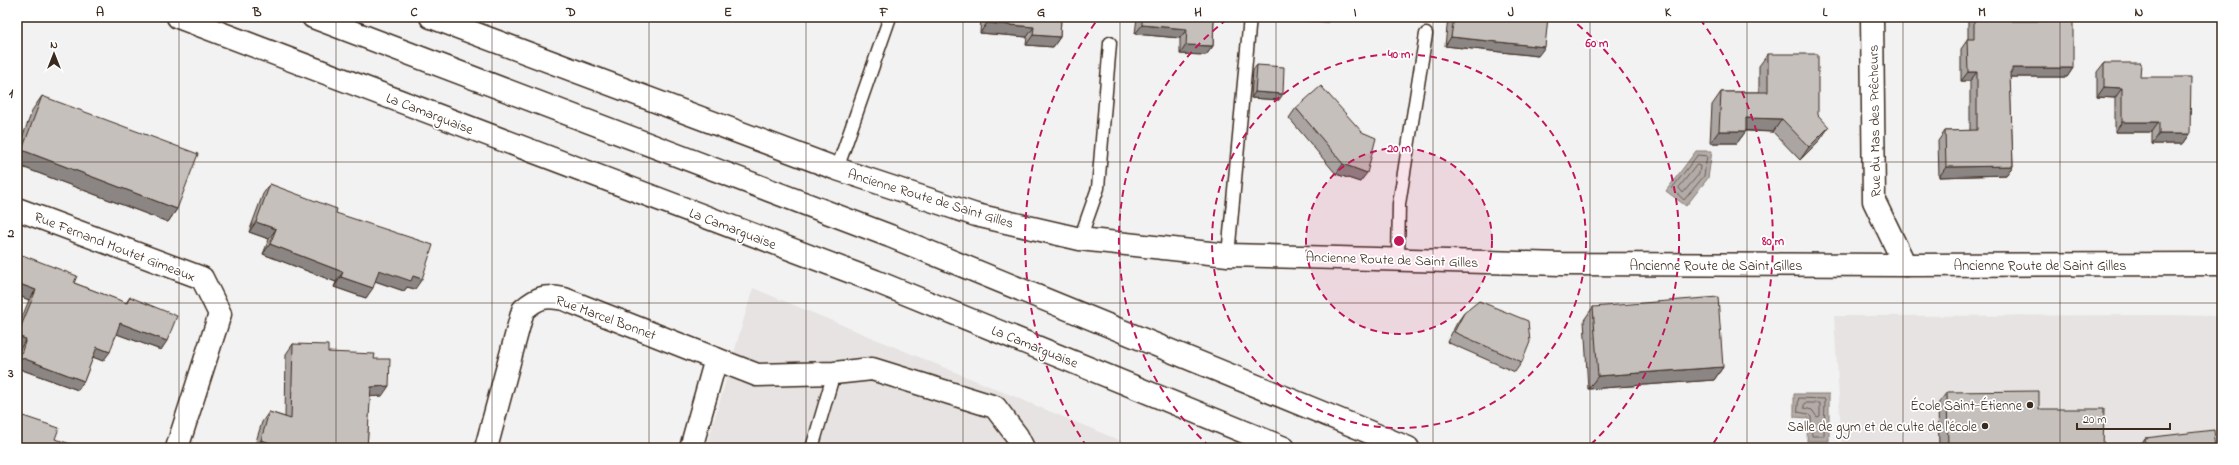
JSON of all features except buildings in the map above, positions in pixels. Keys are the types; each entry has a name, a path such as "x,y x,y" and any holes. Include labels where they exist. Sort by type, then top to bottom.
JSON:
{"main road":[{"name":"La Camarguaise","path":"178,17 875,282 1284,448"},
{"path":"314,17 890,236 1408,448"},
{"name":"Ancienne Route de Saint Gilles","path":"431,17 837,169 976,215 1080,240 1228,254 1569,264 2222,264"},
{"name":"Rue du Mas des Prêcheurs","path":"1872,17 1874,200 1905,265"},
{"name":"Rue Fernand Moutet Gimeaux","path":"17,209 202,278 220,314 177,448"},
{"name":"Rue Marcel Bonnet","path":"486,448 523,310 533,301 548,296 564,299 757,375 834,373 872,369 995,407 1017,436 1023,448"},
{"path":"691,448 716,359"}],"lane":[{"path":"837,169 890,17"},
{"path":"1228,254 1250,17"},
{"path":"1398,259 1399,204 1426,34"},
{"path":"1080,240 1098,188 1110,43"},
{"path":"812,448 834,373"}],"shaded area":[{"path":"753,288 1138,448 706,448"},
{"name":"École Saint-Étienne","path":"1834,316 2216,316 2222,363 2222,448 1842,448"}],"water":[{"path":"1696,151 1712,151 1708,178 1686,206 1666,191"},
{"path":"1794,394 1829,394 1829,441 1807,441 1808,418 1794,417"}],"place":[{"name":"École Saint-Étienne","path":"2030,405"},
{"name":"Salle de gym et de culte de l'école","path":"1985,426"}]}
